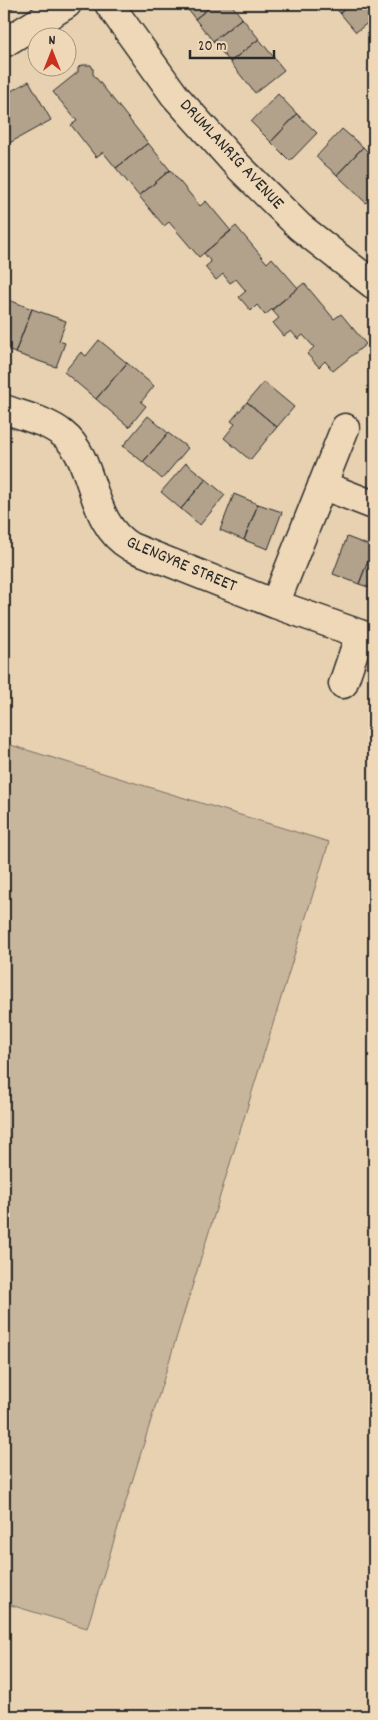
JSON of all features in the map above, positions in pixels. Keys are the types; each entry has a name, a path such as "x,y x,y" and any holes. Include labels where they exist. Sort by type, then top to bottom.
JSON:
{"street":[{"path":"4,43 67,4"},
{"name":"DRUMLANRIG AVENUE","path":"109,4 175,96 235,163 300,227 374,285"},
{"name":"GLENGYRE STREET","path":"4,409 50,426 65,435 81,458 104,517 111,530 121,542 275,604 367,636 343,684"},
{"path":"275,604 345,428"},
{"path":"322,485 371,504"}],"shaded area":[{"path":"4,743 329,842 87,1628 4,1603"}],"building":[{"path":"4,4 20,4 4,13"},
{"path":"184,4 214,4 195,19"},
{"path":"214,4 231,4 242,18 213,41 195,19"},
{"path":"333,4 351,4 340,13"},
{"path":"351,4 374,4 374,18 356,32 340,13"},
{"path":"242,18 259,39 230,62 213,41"},
{"path":"259,39 284,70 255,93 230,62"},
{"path":"81,65 91,65 93,74 148,143 116,168 103,152 96,157 71,125 77,121 53,92 70,78 78,78 78,68"},
{"path":"29,81 51,120 4,146 4,95"},
{"path":"278,94 297,114 271,142 251,122"},
{"path":"297,114 317,133 290,161 271,142"},
{"path":"342,129 363,147 337,175 316,157"},
{"path":"148,143 170,170 139,196 116,168"},
{"path":"363,147 374,158 374,194 366,203 337,175"},
{"path":"170,170 200,206 206,201 231,231 199,257 169,222 164,226 139,196"},
{"path":"236,226 267,263 272,258 298,288 265,315 257,305 251,311 239,297 246,291 236,279 230,283 223,274 216,280 205,267 211,262 204,253"},
{"path":"304,283 334,319 341,314 366,344 333,371 325,361 319,367 307,354 314,347 303,335 298,339 291,331 284,336 273,323 279,318 272,310"},
{"path":"4,298 32,309 15,353 4,348"},
{"path":"32,309 66,321 59,341 65,343 56,367 15,353"},
{"path":"99,340 127,363 96,399 64,372 81,352 86,356"},
{"path":"127,363 154,386 141,402 146,406 129,427 96,399"},
{"path":"264,382 294,407 277,427 247,402"},
{"path":"247,402 277,427 250,460 224,438 235,424 231,421"},
{"path":"148,416 168,433 143,462 123,446"},
{"path":"168,433 188,448 162,479 143,462"},
{"path":"186,463 206,479 181,509 161,492"},
{"path":"206,479 225,495 200,525 181,509"},
{"path":"234,494 258,504 244,540 220,530"},
{"path":"258,504 282,512 268,549 244,540"},
{"path":"347,537 373,547 359,584 333,574"},
{"path":"374,548 374,589 359,584"}]}
